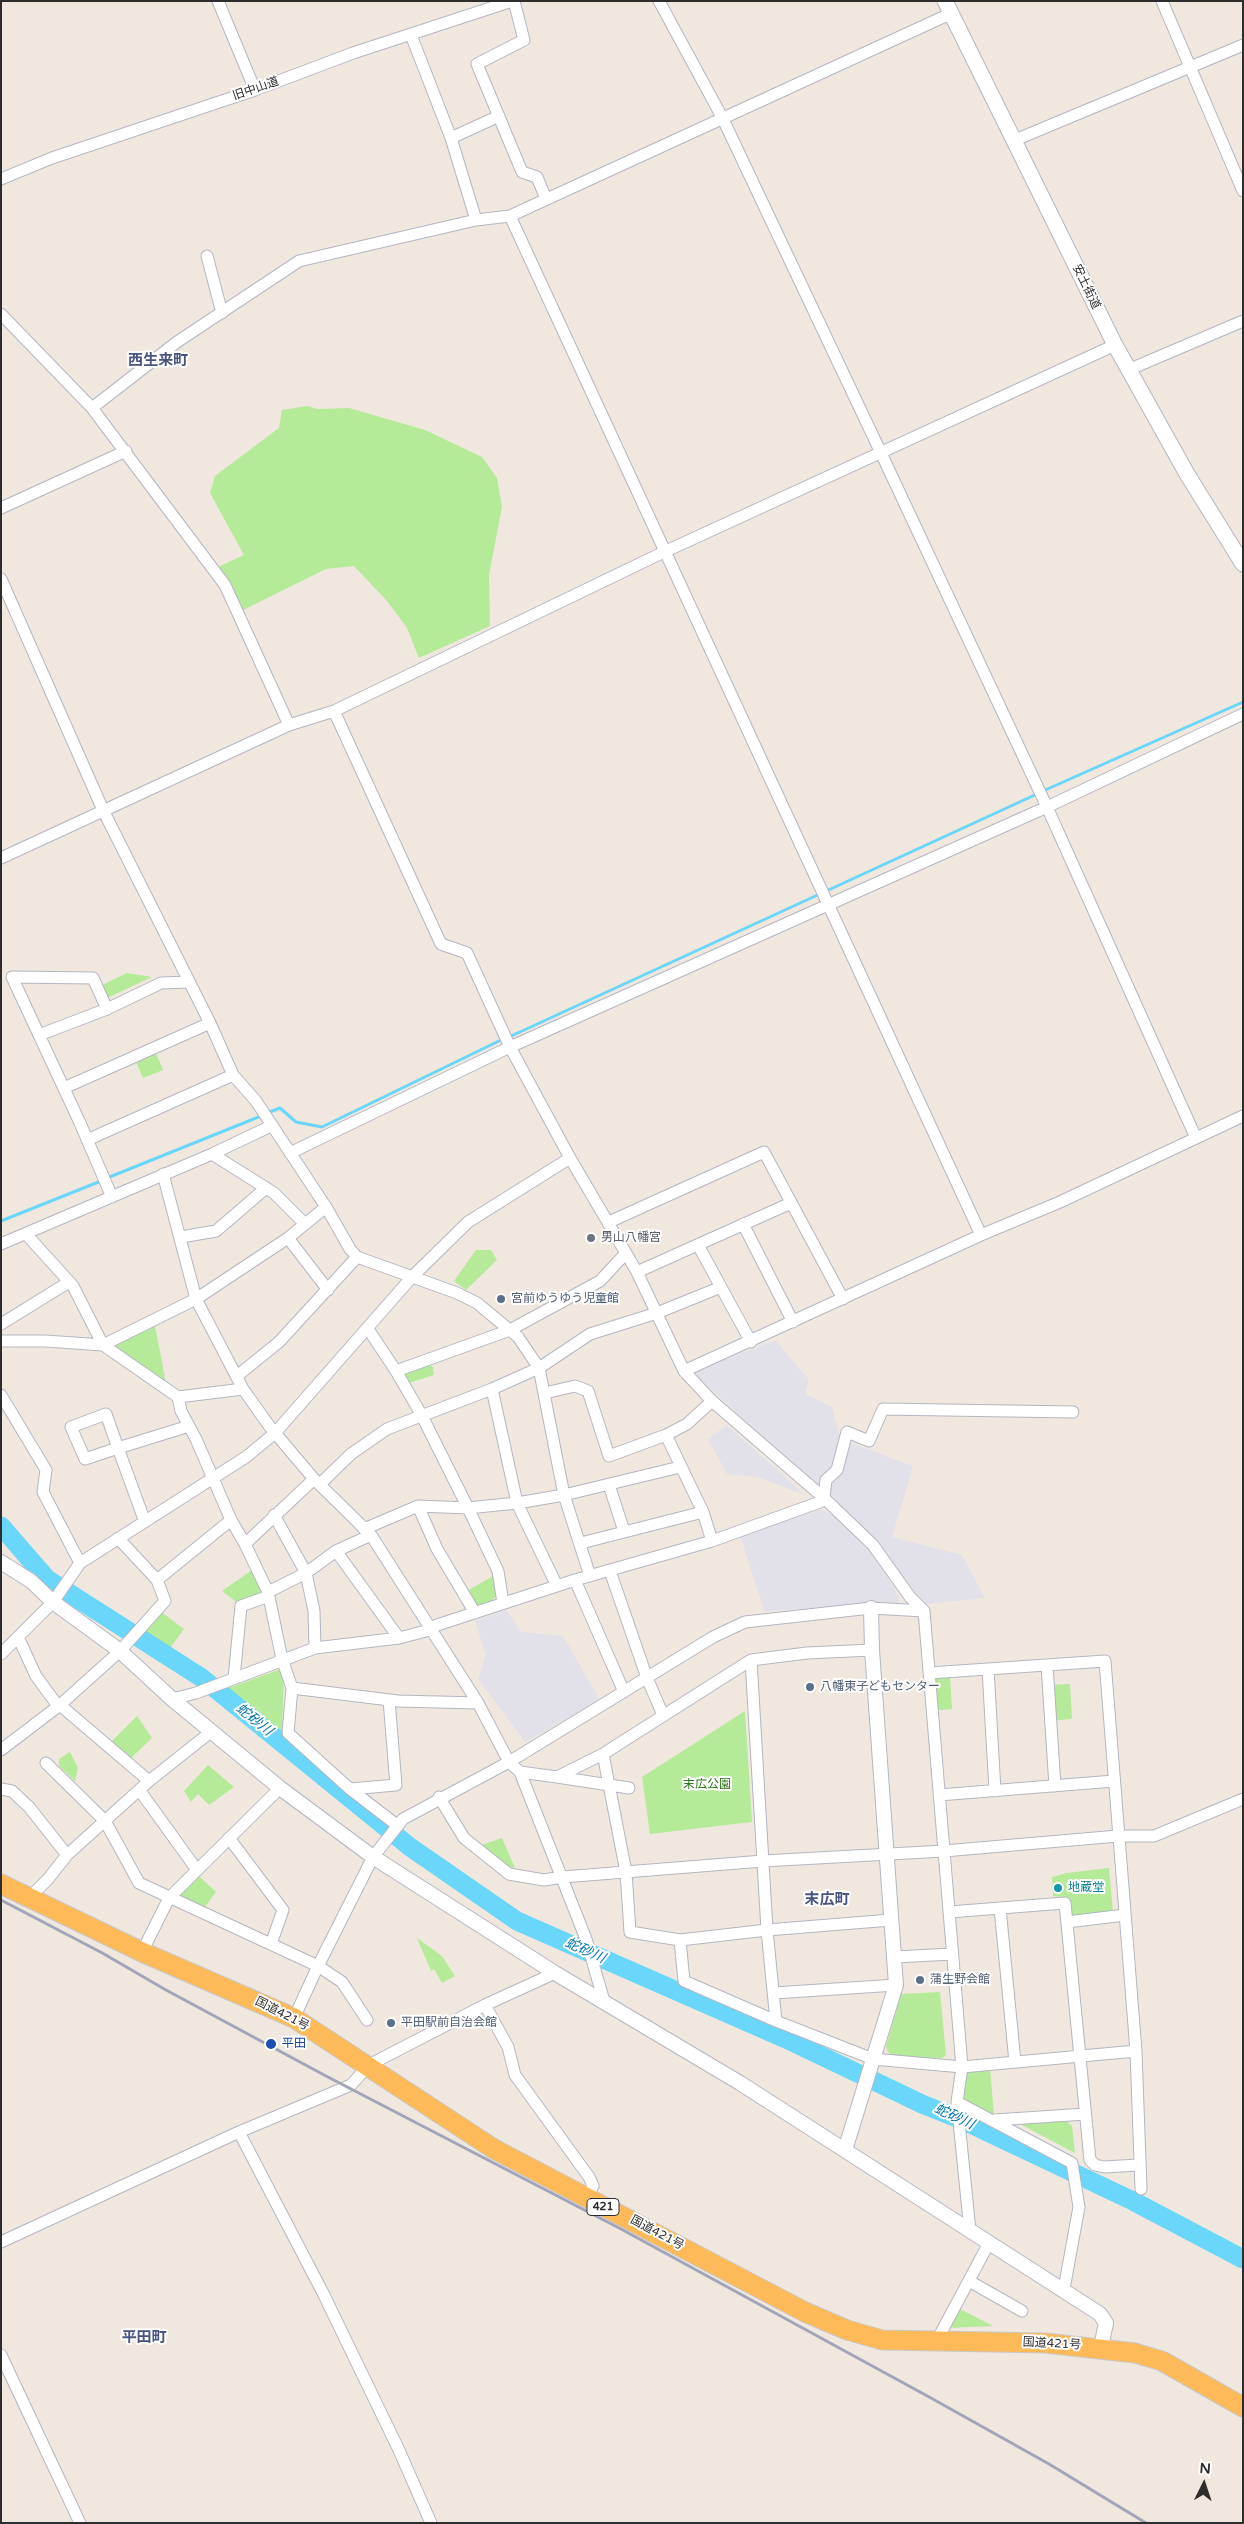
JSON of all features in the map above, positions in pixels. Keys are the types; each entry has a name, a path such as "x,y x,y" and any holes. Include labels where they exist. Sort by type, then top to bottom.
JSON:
{"highway":[{"name":"国道421号","path":"1,1884 142,1952 294,2018 494,2149 586,2198 637,2222 805,2312 847,2330 882,2340 1045,2343 1101,2347 1134,2353 1162,2362 1243,2407"}],"main road":[{"name":"安土街道","path":"948,7 1128,370 1187,474 1243,564"}],"street":[{"path":"218,1 255,90"},
{"path":"513,1 524,40 477,64 522,172 537,178 546,199"},
{"name":"旧中山道","path":"1,179 52,158 255,90 353,53 513,1"},
{"path":"659,1 722,117 881,453 1048,807 1196,1138"},
{"path":"1162,1 1243,191"},
{"path":"92,408 177,342 299,261 476,220 510,216 722,117 948,7"},
{"path":"411,35 451,138 476,220"},
{"path":"1015,140 1243,45"},
{"path":"451,138 499,116"},
{"path":"510,216 980,1235"},
{"path":"206,256 222,313"},
{"path":"1,314 92,408 225,585 290,725"},
{"path":"1128,370 1243,322"},
{"path":"1,858 290,725 334,711 664,552 1115,345"},
{"path":"1,508 126,452"},
{"path":"1,579 103,810 210,1023 233,1075 256,1101 326,1207 350,1249 357,1257 457,1292 477,1303 518,1337 538,1368 545,1393 564,1495 581,1543 590,1576"},
{"path":"334,711 441,944 467,953 510,1047 601,1213 609,1222 637,1272 684,1371 712,1401 824,1498 874,1546 910,1596 924,1610 962,2066 957,2102 970,2231"},
{"path":"290,1153 510,1047 1048,807 1243,714"},
{"path":"107,1009 93,978 12,977 112,1197"},
{"path":"39,1035 107,1009 161,982 189,982"},
{"path":"64,1088 210,1023"},
{"path":"87,1140 233,1075"},
{"path":"684,1371 751,1342 980,1235 1060,1202 1243,1116"},
{"path":"1,1244 212,1154 271,1126"},
{"path":"609,1222 764,1152 843,1299"},
{"path":"212,1154 266,1188 305,1224"},
{"path":"1,1654 53,1602 80,1563 246,1457 275,1433 412,1277 468,1222 570,1158"},
{"path":"163,1174 196,1299 244,1389 275,1433 317,1481 368,1532 431,1627 478,1703 509,1762 520,1772 563,1876 586,1938 604,2001"},
{"path":"181,1237 216,1232 266,1188"},
{"path":"637,1272 791,1202"},
{"path":"1,1341 45,1341 103,1345 196,1299 288,1238 326,1207"},
{"path":"743,1224 793,1322"},
{"path":"26,1234 69,1282 103,1345 178,1397 244,1389"},
{"path":"288,1238 328,1290"},
{"path":"698,1245 751,1342"},
{"path":"396,1371 510,1330 600,1281 626,1253"},
{"path":"237,1376 279,1342 357,1257"},
{"path":"1,1324 69,1282"},
{"path":"245,1544 274,1515 351,1454 388,1429 421,1414 492,1389 538,1368 590,1334 657,1314 721,1287"},
{"path":"368,1329 396,1371 421,1414 468,1508 498,1571 503,1603"},
{"path":"545,1393 575,1386 588,1391 608,1456 666,1436 687,1424 712,1401"},
{"path":"492,1389 517,1503 557,1586"},
{"path":"1,1395 46,1470 43,1492 80,1563"},
{"path":"178,1397 181,1411 230,1520 245,1544 269,1594 282,1659 292,1688 288,1733 396,1828"},
{"path":"172,1699 196,1693 315,1648 399,1638 426,1631 431,1627 575,1580 712,1541 820,1502 824,1498 826,1480 836,1470 847,1432 869,1441 883,1409 1073,1412"},
{"path":"145,1522 118,1448 106,1414 71,1427 85,1459 118,1448 189,1426"},
{"path":"666,1436 703,1512 712,1541"},
{"path":"234,1678 242,1606 269,1594 368,1532 418,1506 468,1508 517,1503 564,1495 680,1467"},
{"path":"609,1485 624,1531"},
{"path":"418,1506 437,1549 475,1614"},
{"path":"581,1543 703,1512"},
{"path":"274,1515 306,1572 314,1612 315,1648"},
{"path":"157,1580 230,1520"},
{"path":"1,1750 59,1706 120,1651 165,1601 157,1580 118,1538"},
{"path":"336,1552 399,1638"},
{"path":"1,1562 31,1581 53,1602 120,1651 172,1699 280,1788 374,1857 555,1973 740,2083 1064,2289 1100,2314 1106,2322 1101,2347"},
{"path":"610,1571 647,1678 663,1715"},
{"path":"575,1580 624,1692"},
{"path":"294,2018 318,1966 374,1857 403,1819 440,1797 509,1762 713,1637 745,1622 871,1608 924,1610"},
{"path":"845,2150 896,1985 872,1650 871,1608"},
{"path":"18,1637 36,1676 59,1706 149,1781"},
{"path":"558,1777 603,1754 751,1660 807,1653 872,1650"},
{"path":"751,1660 763,1861 776,2021"},
{"path":"929,1673 1105,1661 1136,2051 1138,2165 1141,2188"},
{"path":"1047,1665 1055,1786"},
{"path":"988,1669 995,1791"},
{"path":"292,1688 389,1700 478,1703"},
{"path":"350,1789 396,1785 389,1700"},
{"path":"29,1898 48,1879 67,1855 105,1820 149,1781 212,1731"},
{"path":"603,1754 626,1872 630,1932 680,1940 768,1930 891,1920"},
{"path":"46,1763 105,1820 139,1883 318,1966 342,1982 367,2020"},
{"path":"520,1772 629,1788"},
{"path":"939,1796 1114,1781"},
{"path":"142,1952 169,1898 280,1788"},
{"path":"1,1789 12,1791 29,1807 67,1855"},
{"path":"140,1790 197,1870"},
{"path":"440,1797 464,1838 509,1874 544,1880 563,1876 763,1861 944,1851 1118,1836 1154,1836 1243,1799"},
{"path":"229,1838 283,1910 272,1944"},
{"path":"949,1912 1065,1903 1090,2160 1095,2165 1104,2167 1138,2165"},
{"path":"1000,1908 1016,2062"},
{"path":"1067,1922 1125,1915"},
{"path":"680,1940 684,1981 776,2021 874,2059 962,2066 1136,2051"},
{"path":"895,1957 952,1954"},
{"path":"1,2242 239,2132 352,2085 369,2066 555,1973"},
{"path":"774,1993 896,1985"},
{"path":"486,2006 508,2047 514,2075 589,2176 593,2186 586,2198"},
{"path":"957,2102 1072,2163 1079,2206 1064,2289"},
{"path":"994,2120 1085,2114"},
{"path":"239,2132 327,2301 398,2448 431,2523"},
{"path":"936,2342 989,2243"},
{"path":"969,2281 1022,2311"},
{"path":"1,2355 80,2523"}],"shaded area":[{"path":"775,1340 809,1380 805,1394 832,1407 840,1439 913,1466 892,1537 962,1555 985,1598 917,1605 913,1597 814,1487 693,1372"},
{"path":"727,1425 805,1495 757,1477 727,1474 708,1439"},
{"path":"820,1510 833,1515 869,1545 899,1597 898,1604 764,1611 740,1535"},
{"path":"507,1610 521,1632 563,1636 600,1700 525,1742 478,1679 486,1655 475,1621"}],"green space":[{"path":"307,406 318,409 349,408 425,430 482,457 497,478 502,507 489,575 490,626 419,658 407,628 387,601 354,566 326,569 241,611 218,567 244,555 210,493 215,476 279,428 282,410"},
{"path":"127,973 152,977 107,998 102,985"},
{"path":"156,1053 163,1070 143,1078 136,1062"},
{"path":"476,1250 491,1250 497,1260 466,1290 454,1281"},
{"path":"155,1326 166,1383 113,1347"},
{"path":"426,1362 433,1367 434,1375 409,1383 402,1377 403,1371"},
{"path":"252,1570 262,1592 261,1596 239,1604 222,1591"},
{"path":"493,1576 497,1594 492,1601 481,1608 473,1606 467,1591"},
{"path":"160,1611 184,1629 168,1651 144,1633"},
{"path":"278,1670 284,1674 282,1731 226,1689"},
{"path":"950,1676 952,1709 929,1711 934,1677"},
{"path":"1070,1684 1072,1719 1049,1721 1047,1685"},
{"name":"末広公園","path":"745,1711 752,1822 650,1834 642,1777"},
{"path":"137,1716 152,1738 129,1760 109,1744"},
{"path":"70,1752 78,1768 75,1781 59,1766 59,1759"},
{"path":"208,1765 234,1787 209,1805 198,1794 191,1802 184,1791"},
{"path":"502,1838 515,1868 505,1865 481,1845"},
{"path":"1109,1868 1113,1913 1070,1918 1063,1897 1053,1896 1052,1877 1067,1873"},
{"path":"199,1876 216,1892 203,1910 182,1900 181,1894"},
{"path":"417,1938 442,1956 455,1976 442,1983 434,1969 431,1971"},
{"path":"940,1992 946,2055 942,2058 891,2057 886,2047 901,1994"},
{"path":"990,2067 994,2116 968,2102 960,2093 963,2070"},
{"path":"1065,2119 1072,2126 1075,2153 1018,2123"},
{"path":"960,2309 993,2326 948,2328"}],"waterway":[{"path":"1043,791 1243,702"},
{"path":"509,1037 1037,794"},
{"path":"267,1113 280,1108 296,1122 322,1127 503,1039"},
{"path":"107,1178 261,1116"},
{"path":"1,1221 101,1181"},
{"name":"蛇砂川","path":"1,1526 47,1579 202,1678 410,1847 517,1921 786,2039 922,2104 962,2120 1133,2201 1243,2259"}],"railway":[{"path":"1,1900 108,1956"},
{"path":"104,1954 166,1990 326,2076 621,2229 931,2398 1049,2464 1146,2523"}],"place":[{"name":"男山八幡宮","path":"591,1238"},
{"name":"宮前ゆうゆう児童館","path":"501,1299"},
{"name":"八幡東子どもセンター","path":"810,1687"},
{"name":"地蔵堂","path":"1058,1888"},
{"name":"蒲生野会館","path":"920,1980"},
{"name":"平田駅前自治会館","path":"391,2023"},
{"name":"平田","path":"271,2044"}],"district":[{"name":"西生来町","path":"158,361"},
{"name":"末広町","path":"827,1900"},
{"name":"平田町","path":"144,2338"}]}
